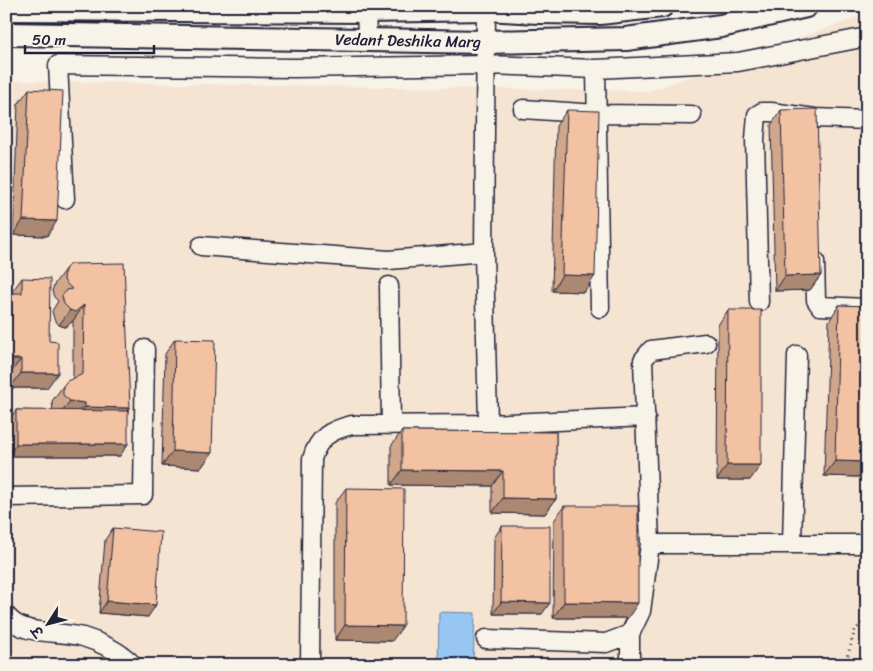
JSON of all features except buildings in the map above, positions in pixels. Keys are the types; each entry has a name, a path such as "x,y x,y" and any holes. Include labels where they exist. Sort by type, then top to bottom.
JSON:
{"main road":[{"name":"Vedant Deshika Marg","path":"6,8 538,9 600,13 662,6"},
{"name":"Vedant Deshika Marg","path":"6,34 486,42 626,39 721,26 806,6"}],"street":[{"path":"366,8 367,39"},
{"path":"486,9 484,252 488,424"},
{"path":"64,198 58,65 295,68 486,65 596,69 738,62 867,37"},
{"path":"596,69 600,308"},
{"path":"523,109 597,114 692,115"},
{"path":"759,302 755,139 757,115 762,112 771,112 815,118 867,120"},
{"path":"815,118 815,138"},
{"path":"815,244 815,292 816,300 820,306 867,308"},
{"path":"202,246 389,260 484,252"},
{"path":"389,286 391,425"},
{"path":"630,665 630,634 641,611 650,544 643,360 651,350 706,343"},
{"path":"6,497 143,495 145,349"},
{"path":"792,544 797,355"},
{"path":"310,665 312,459 315,447 324,436 338,428 391,425 488,424 646,418"},
{"path":"630,508 650,508"},
{"path":"650,544 867,544"},
{"path":"6,615 17,626 82,636 114,651 133,665"},
{"path":"486,639 606,642 630,634"}],"path":[{"path":"844,665 855,630 867,618"}],"shaded area":[{"path":"867,14 867,665 6,665 6,86 14,81 649,91"}],"water":[{"path":"439,612 475,613 473,665 438,665"}]}
